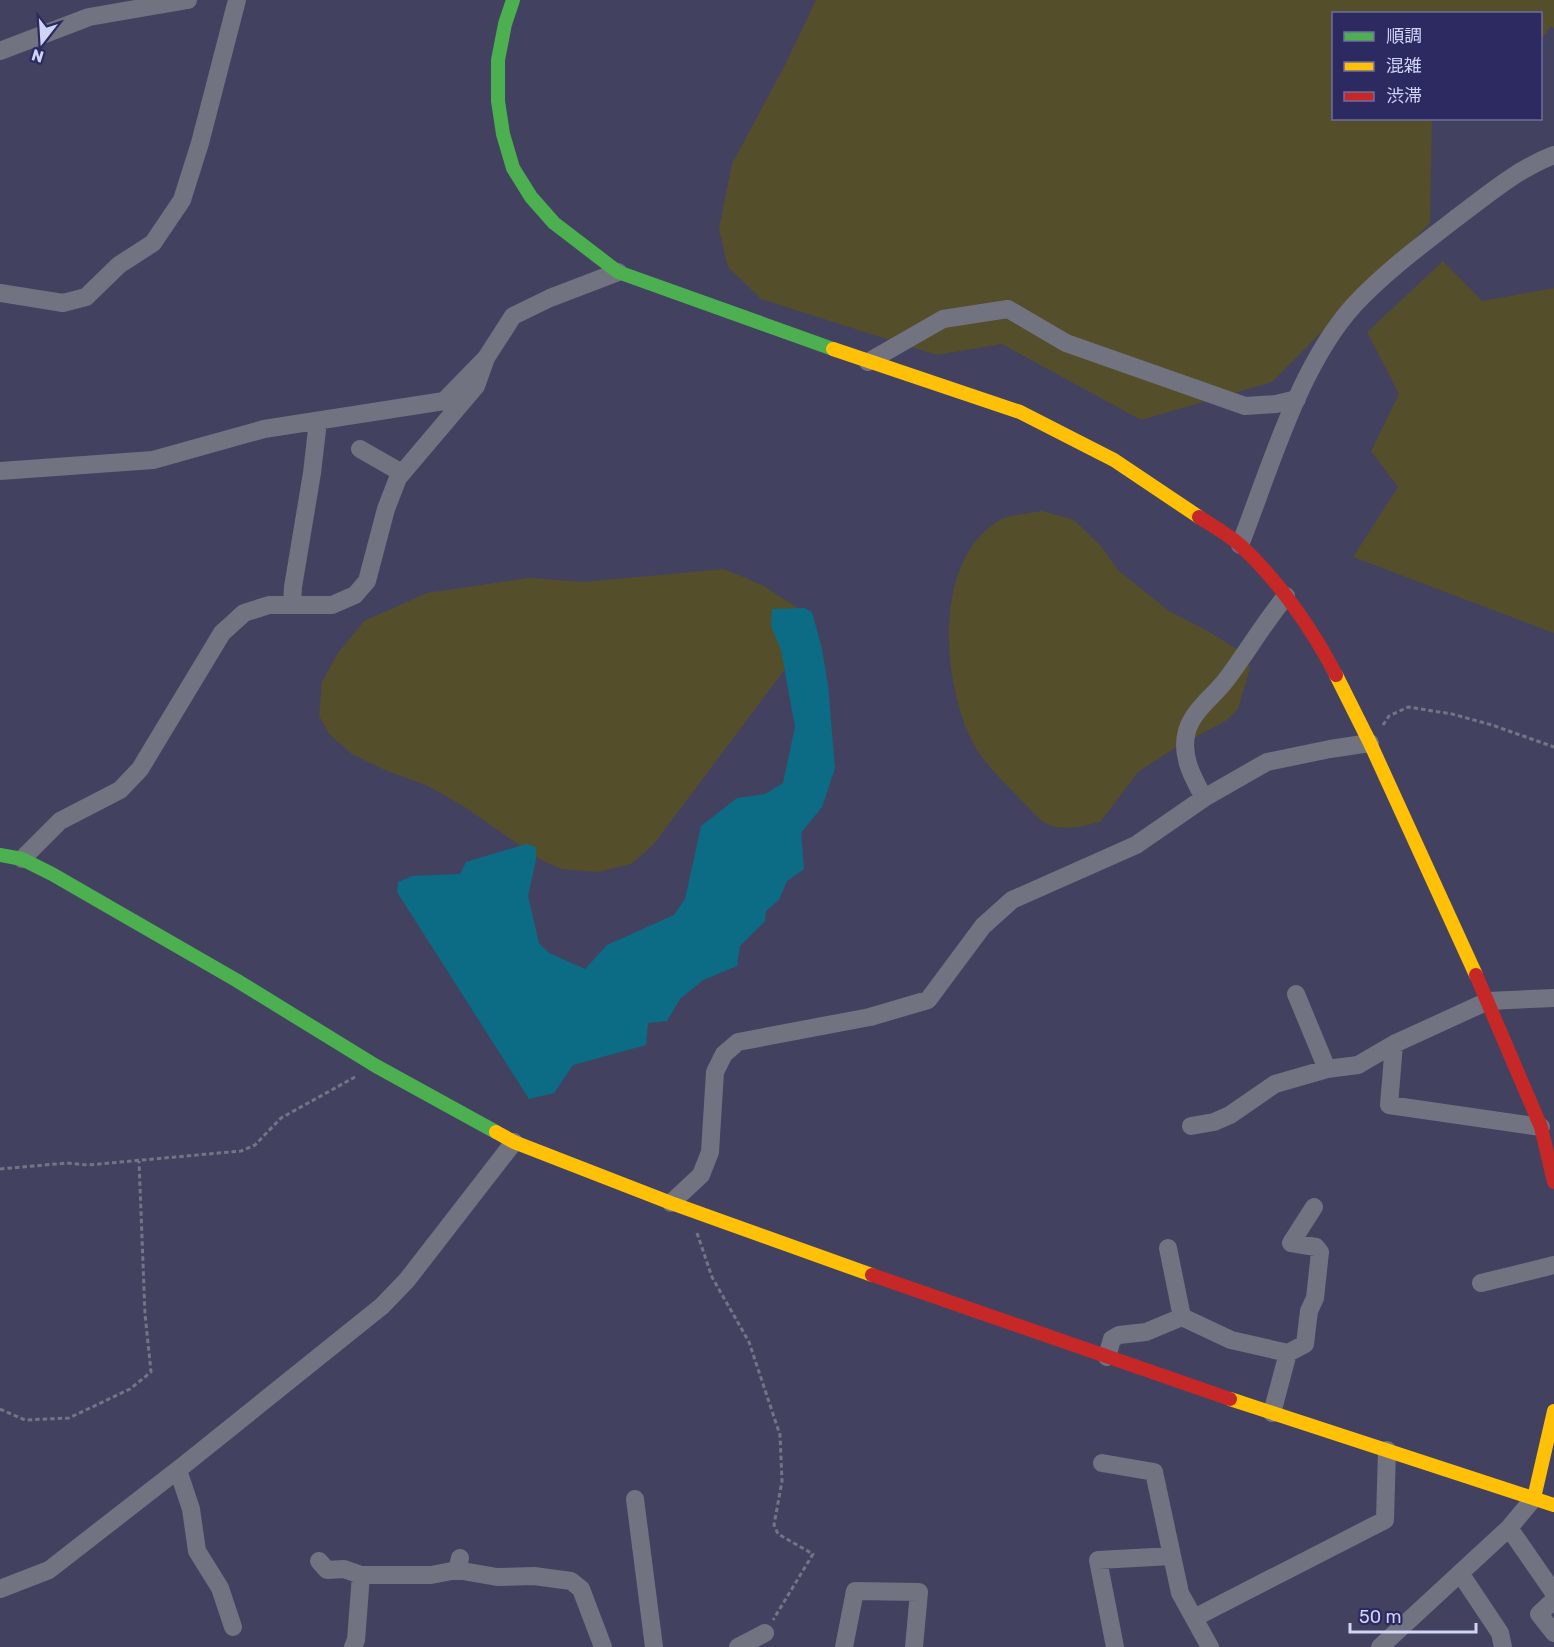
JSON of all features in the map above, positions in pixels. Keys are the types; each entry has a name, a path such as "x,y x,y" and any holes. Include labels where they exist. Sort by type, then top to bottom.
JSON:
{"street":[{"path":"0,51 88,17 188,0"},
{"path":"0,293 63,303 86,297 119,265 153,243 182,200 200,143 237,0"},
{"path":"513,0 505,24 498,60 498,101 503,134 513,168 531,197 554,223 618,272 868,362 1020,412 1114,460 1240,545 1286,596 1327,657 1370,743 1488,1001 1541,1126 1554,1182"},
{"path":"1240,545 1306,379 1332,335 1353,306 1390,268 1503,183 1554,155"},
{"path":"0,471 153,460 264,429 444,401 486,357 513,316 550,298 618,272"},
{"path":"868,362 943,320 1008,309 1066,343 1245,405 1276,404 1297,399"},
{"path":"21,859 60,822 120,790 140,769 222,633 244,614 269,605 332,605 356,595 367,580 386,509 398,478 476,386 486,357"},
{"path":"292,604 292,587 312,473 318,421"},
{"path":"360,449 402,473"},
{"path":"1204,798 1190,774 1186,754 1186,732 1196,713 1225,681 1265,622 1286,596"},
{"path":"671,1203 701,1175 711,1152 716,1072 724,1054 738,1042 870,1017 928,1000 983,926 1012,900 1136,845 1204,798 1267,762 1330,748 1370,743"},
{"path":"0,855 21,859 52,874 236,980 376,1066 514,1142 671,1203 1107,1357 1554,1505"},
{"path":"1296,994 1327,1069"},
{"path":"1191,1126 1214,1122 1230,1115 1275,1084 1327,1069 1358,1065 1394,1044 1488,1001 1554,998"},
{"path":"1394,1044 1389,1105 1541,1126"},
{"path":"0,1590 49,1570 382,1306 407,1280 514,1142"},
{"path":"1107,1357 1112,1339 1119,1335 1146,1332 1182,1317 1231,1340 1288,1353 1305,1344 1309,1311 1315,1298 1320,1252 1316,1248 1291,1243 1314,1207"},
{"path":"1167,1248 1182,1317"},
{"path":"1481,1283 1554,1265"},
{"path":"1272,1413 1288,1353"},
{"path":"1380,1647 1509,1528 1534,1498 1554,1411"},
{"path":"1194,1618 1385,1520 1387,1450"},
{"path":"1102,1463 1154,1472 1180,1593 1205,1645"},
{"path":"177,1470 190,1509 197,1551 220,1588 233,1627"},
{"path":"635,1499 654,1647"},
{"path":"1509,1528 1554,1593"},
{"path":"1115,1647 1098,1560 1172,1556"},
{"path":"319,1561 327,1570 344,1569 362,1575 431,1575 458,1564 497,1577 534,1576 571,1581 581,1589 603,1647"},
{"path":"1460,1574 1500,1633 1503,1647"},
{"path":"353,1647 356,1640 362,1575"},
{"path":"844,1647 855,1591 918,1592 914,1647"},
{"path":"1554,1600 1539,1614 1554,1633"},
{"path":"738,1647 765,1633"}],"path":[{"path":"1370,743 1389,716 1408,707 1452,714 1492,724 1554,747"},
{"path":"0,1169 139,1161 241,1151 255,1145 281,1118 376,1066"},
{"path":"0,1410 25,1420 69,1418 130,1389 151,1372 145,1314 139,1161"},
{"path":"689,1209 712,1277 749,1342 780,1435 782,1481 774,1525 778,1534 813,1554 765,1633"}],"shaded area":[{"path":"816,0 1554,0 1554,28 1550,27 1542,39 1542,12 1332,12 1332,120 1432,120 1430,223 1272,382 1141,420 1002,344 937,355 761,299 728,267 719,229 732,164 785,65"},
{"path":"1443,261 1482,301 1554,288 1554,633 1353,557 1398,487 1371,451 1399,394 1367,332"},
{"path":"1042,511 1074,520 1100,545 1118,570 1169,611 1238,650 1250,668 1238,709 1227,720 1175,748 1138,772 1100,822 1074,828 1060,828 1043,822 1000,778 975,747 961,714 950,654 949,623 953,592 962,564 977,540 998,521"},
{"path":"724,569 762,585 804,612 803,645 653,845 631,864 598,872 562,869 541,860 463,806 428,786 385,770 352,754 330,735 319,716 322,682 338,653 364,621 427,593 529,578 584,582"}],"water":[{"path":"804,608 812,612 822,649 828,685 835,768 822,807 801,833 804,869 787,881 779,900 766,911 765,921 740,946 737,966 703,980 680,999 667,1021 648,1023 646,1045 573,1065 554,1093 529,1099 397,892 398,882 412,876 460,874 466,862 526,844 536,847 536,860 528,896 539,943 549,953 585,969 607,945 674,915 685,899 701,826 737,798 765,794 783,783 795,727 781,650 771,626 772,609"}],"traffic: fast":[{"path":"513,0 505,24 498,60 498,101 503,134 513,168 531,197 554,223 618,272 833,349"},
{"path":"0,855 22,859 52,874 236,980 376,1066 496,1132"}],"traffic: slow":[{"path":"833,349 1020,412 1114,460 1199,517"},
{"path":"1336,675 1370,743 1476,975"},
{"path":"496,1132 514,1142 671,1203 872,1275"},
{"path":"1230,1399 1554,1505"},
{"path":"1534,1498 1554,1411"}],"traffic: jam":[{"path":"1199,517 1236,542 1255,559 1306,623 1336,675"},
{"path":"1476,975 1541,1127 1554,1182"},
{"path":"872,1275 1230,1399"}]}
